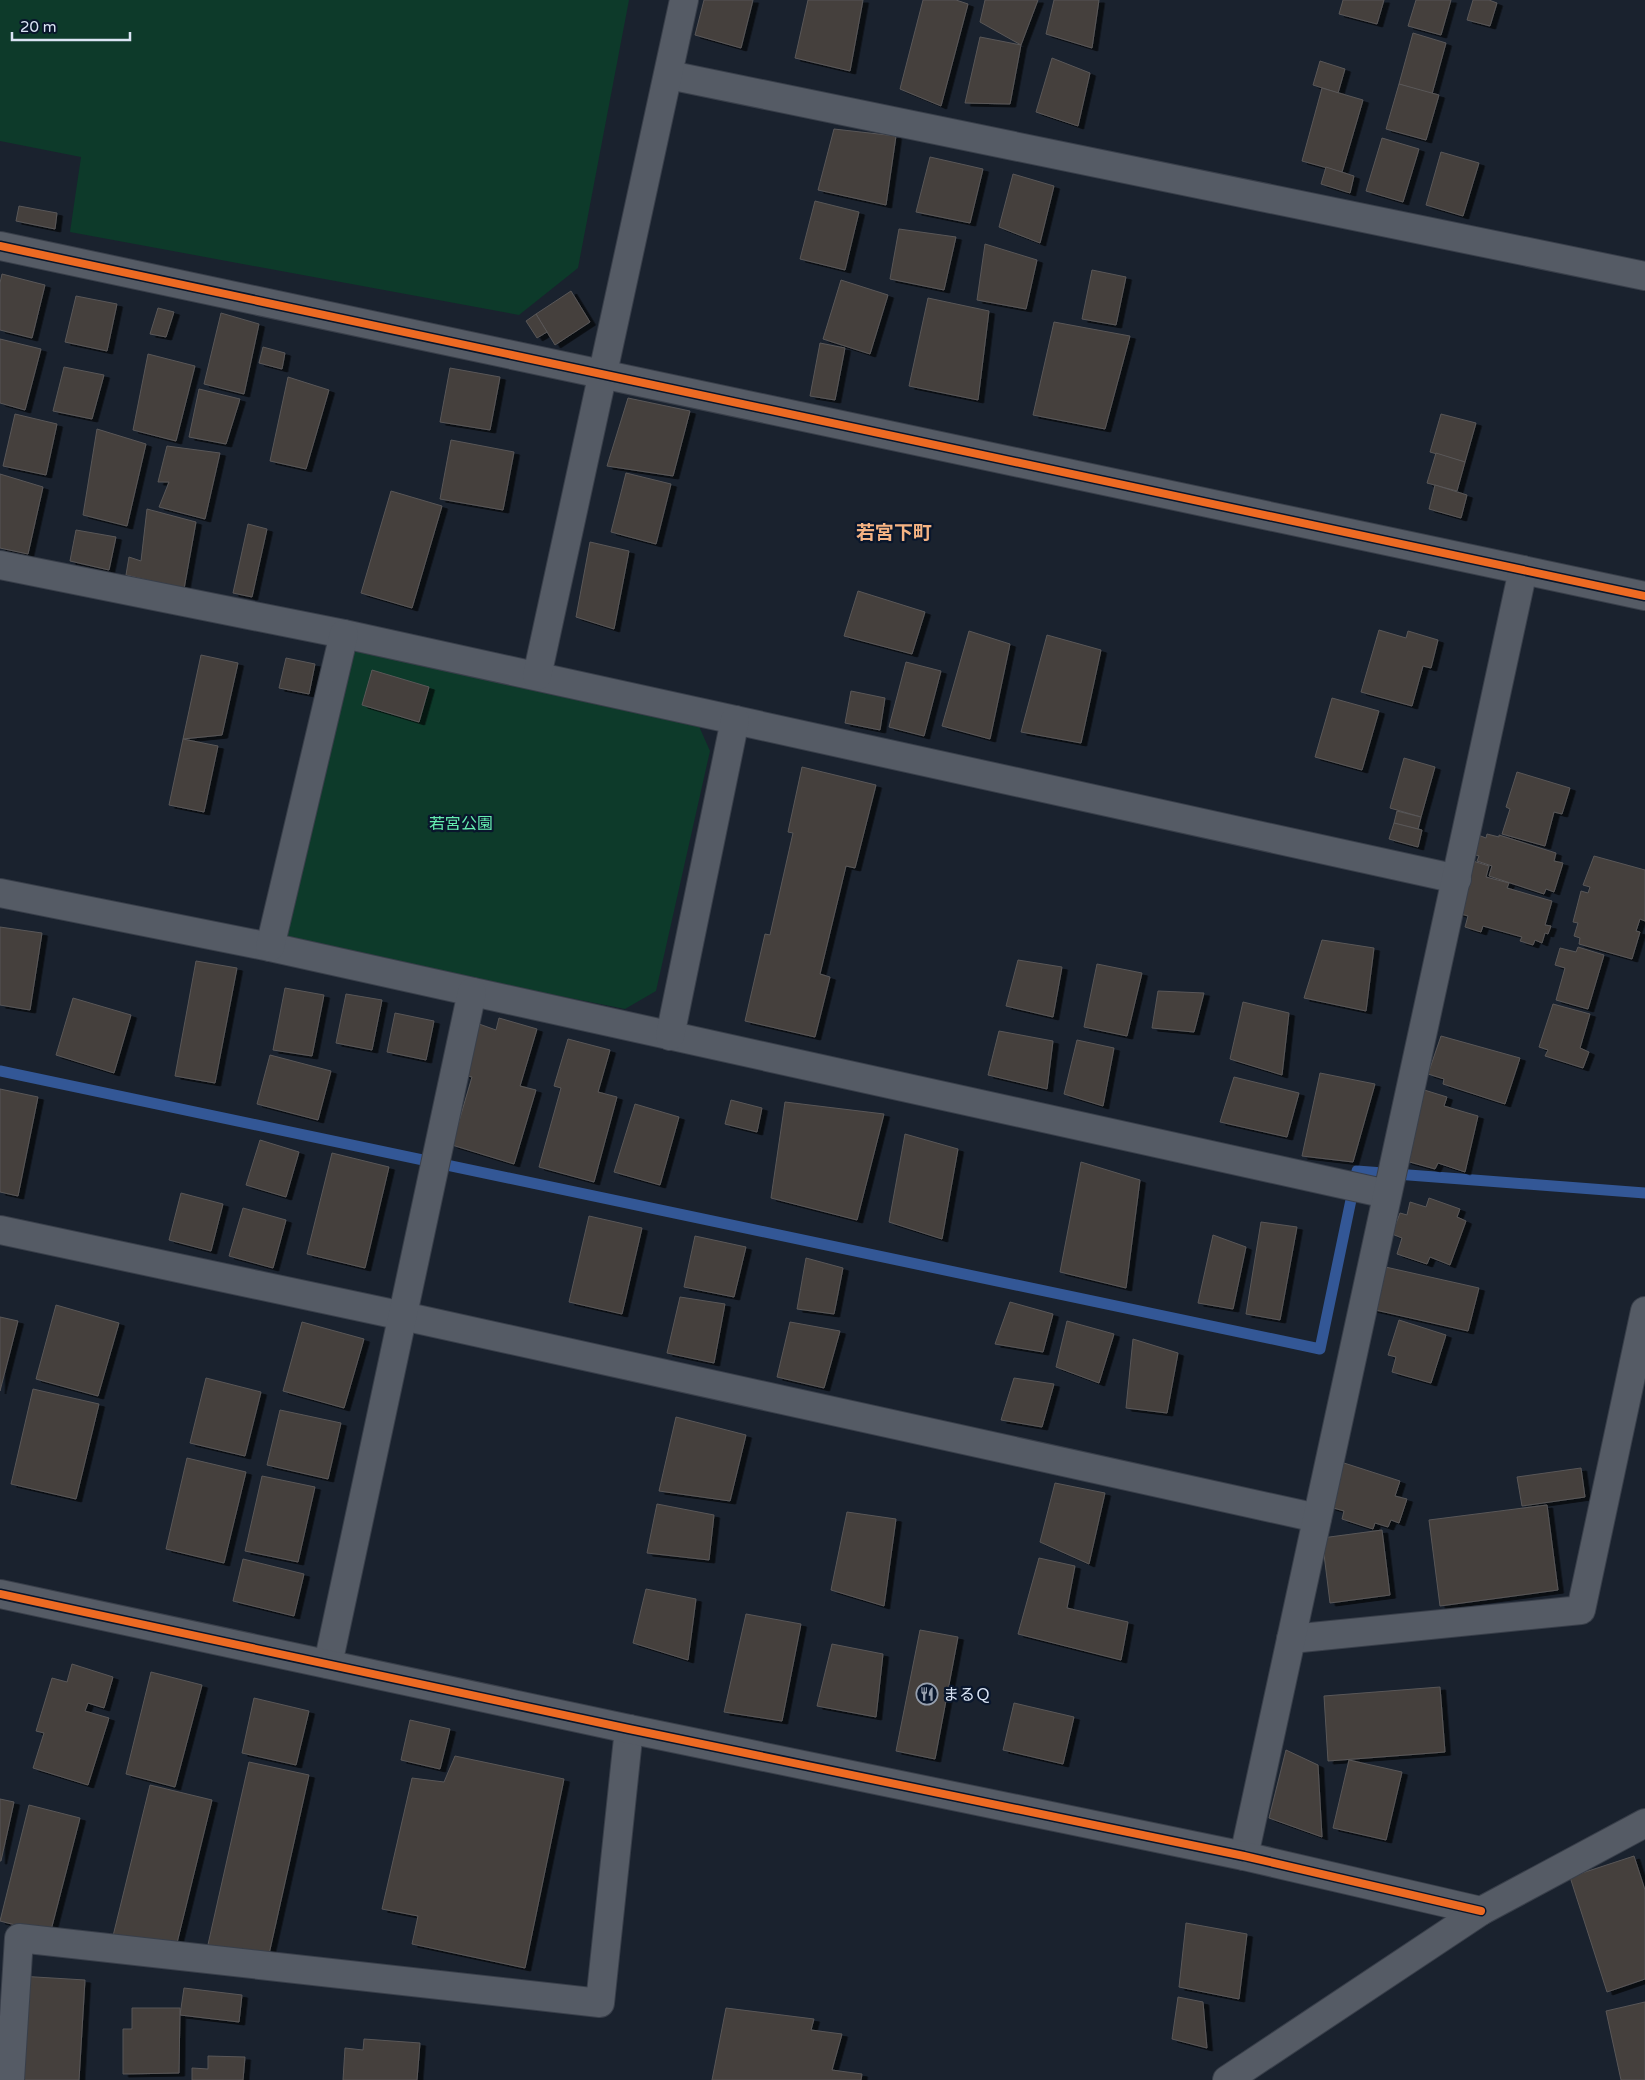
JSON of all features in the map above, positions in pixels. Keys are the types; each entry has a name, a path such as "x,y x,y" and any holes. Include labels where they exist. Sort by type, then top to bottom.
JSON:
{"street":[{"path":"537,676 684,0"},
{"path":"669,75 1645,276"},
{"path":"0,246 1645,596"},
{"path":"0,565 344,634 1457,879"},
{"path":"1244,1856 1523,570"},
{"path":"270,947 344,634"},
{"path":"670,1036 735,720"},
{"path":"0,894 270,947 1387,1194"},
{"path":"328,1664 472,992"},
{"path":"0,1230 403,1316 1317,1518"},
{"path":"1291,1640 1581,1610 1645,1311"},
{"path":"0,1594 629,1729 1244,1856 1481,1911"},
{"path":"10,2080 10,1935 600,2003 629,1729"},
{"path":"1227,2080 1481,1911 1645,1823"}],"green space":[{"path":"0,0 629,0 578,268 519,315 70,232 81,157 0,141"},
{"name":"若宮公園","path":"347,642 698,724 710,751 656,991 625,1009 550,994 545,1009 277,940"}],"building":[{"path":"704,0 753,0 741,48 695,35"},
{"path":"808,0 863,0 850,71 795,58"},
{"path":"923,0 956,0 968,4 941,106 900,89"},
{"path":"985,0 1038,0 1021,45 980,22"},
{"path":"1054,0 1099,0 1092,48 1046,34"},
{"path":"1343,0 1384,0 1377,24 1339,14"},
{"path":"1416,0 1451,0 1441,35 1408,26"},
{"path":"1473,0 1489,0 1497,3 1490,26 1467,20"},
{"path":"1413,33 1446,43 1432,94 1399,84"},
{"path":"980,37 1021,45 1010,104 965,103"},
{"path":"1052,58 1090,73 1078,126 1036,112"},
{"path":"1320,61 1345,69 1338,93 1313,85"},
{"path":"1399,84 1439,95 1426,140 1386,129"},
{"path":"1322,88 1363,100 1342,172 1302,161"},
{"path":"834,129 896,136 886,205 818,190"},
{"path":"1382,138 1419,149 1403,202 1366,191"},
{"path":"1441,152 1479,163 1463,216 1426,205"},
{"path":"930,157 983,169 970,223 916,212"},
{"path":"1326,167 1354,176 1350,193 1321,184"},
{"path":"1013,174 1054,186 1040,243 999,227"},
{"path":"815,201 859,212 845,270 800,259"},
{"path":"19,206 57,213 55,229 16,221"},
{"path":"899,229 956,237 944,290 890,279"},
{"path":"985,244 1037,260 1026,309 977,300"},
{"path":"1092,270 1126,277 1116,325 1082,319"},
{"path":"2,274 45,285 32,338 0,330 0,283"},
{"path":"841,280 888,295 870,354 823,339"},
{"path":"571,291 590,322 555,345 536,314"},
{"path":"76,296 117,304 107,351 65,342"},
{"path":"928,298 989,311 978,400 909,386"},
{"path":"158,308 174,312 166,337 150,334"},
{"path":"221,313 259,324 244,394 204,384"},
{"path":"536,314 547,332 537,338 526,321"},
{"path":"1054,322 1130,336 1105,429 1033,415"},
{"path":"0,339 41,349 25,410 0,403"},
{"path":"820,343 845,348 835,400 810,396"},
{"path":"263,347 285,353 282,369 259,363"},
{"path":"148,354 195,366 176,441 133,430"},
{"path":"64,367 104,375 92,419 53,411"},
{"path":"450,368 500,377 490,430 440,422"},
{"path":"288,377 329,390 306,469 270,461"},
{"path":"199,389 240,399 226,444 189,437"},
{"path":"628,398 690,411 673,476 607,466"},
{"path":"15,414 57,424 46,475 3,466"},
{"path":"1441,414 1476,423 1465,462 1430,452"},
{"path":"97,429 146,444 127,526 83,515"},
{"path":"451,440 514,452 503,510 440,499"},
{"path":"167,446 220,453 205,519 159,507 169,482 158,482"},
{"path":"1436,453 1465,462 1457,491 1427,483"},
{"path":"626,473 671,484 656,544 611,532"},
{"path":"0,474 43,487 28,554 0,548"},
{"path":"1435,485 1467,495 1461,518 1429,509"},
{"path":"391,491 442,506 412,608 361,593"},
{"path":"147,509 196,522 184,589 126,575 129,557 141,561"},
{"path":"248,524 267,529 252,597 233,593"},
{"path":"76,530 116,537 109,570 70,561"},
{"path":"590,542 629,551 614,629 576,617"},
{"path":"858,591 925,612 912,654 844,636"},
{"path":"1379,630 1406,638 1408,631 1438,640 1431,668 1423,666 1412,706 1361,692"},
{"path":"969,631 1010,644 990,739 942,726"},
{"path":"1047,635 1101,650 1081,743 1021,732"},
{"path":"201,655 238,663 222,735 183,739"},
{"path":"286,658 315,664 309,694 279,688"},
{"path":"906,662 941,671 924,736 889,727"},
{"path":"372,670 429,687 419,722 362,705"},
{"path":"851,691 885,698 880,730 845,723"},
{"path":"1332,698 1379,711 1362,770 1315,757"},
{"path":"183,739 218,746 204,812 169,805"},
{"path":"1404,758 1435,767 1421,817 1390,808"},
{"path":"802,767 876,785 855,868 846,866 820,974 830,977 815,1037 745,1021 765,934 770,935 793,833 788,832"},
{"path":"1517,772 1570,788 1562,814 1554,812 1545,846 1502,834 1510,809 1506,807"},
{"path":"1397,811 1421,817 1418,829 1394,823"},
{"path":"1394,823 1422,830 1418,847 1389,839"},
{"path":"1487,834 1499,837 1499,835 1556,853 1554,861 1563,863 1554,892 1546,889 1544,894 1489,876 1492,866 1477,861 1479,856 1472,854 1478,835 1486,838"},
{"path":"1594,856 1645,870 1645,921 1640,919 1636,931 1640,932 1632,959 1579,944 1580,938 1574,936 1578,923 1573,922 1581,891 1588,893 1590,887 1583,885"},
{"path":"1473,861 1489,866 1486,877 1509,883 1507,888 1552,901 1545,925 1551,926 1548,934 1545,933 1542,943 1535,940 1533,945 1520,941 1522,937 1483,926 1481,932 1465,927 1468,916 1454,912 1469,883"},
{"path":"0,927 42,933 30,1010 0,1005"},
{"path":"1322,940 1374,948 1366,1011 1304,998"},
{"path":"1578,947 1604,955 1588,1009 1556,1000 1565,968 1555,965 1560,948 1576,952"},
{"path":"1018,960 1062,967 1053,1017 1006,1006"},
{"path":"196,961 237,968 215,1083 175,1076"},
{"path":"1097,964 1142,973 1127,1036 1084,1027"},
{"path":"285,988 324,995 312,1056 273,1050"},
{"path":"1158,991 1204,993 1194,1032 1152,1028"},
{"path":"346,994 382,1000 372,1050 336,1043"},
{"path":"73,998 131,1015 114,1073 56,1055"},
{"path":"1243,1002 1289,1013 1282,1075 1230,1059"},
{"path":"1553,1004 1590,1014 1580,1048 1589,1052 1583,1068 1545,1056 1548,1050 1539,1047"},
{"path":"395,1013 434,1021 426,1060 387,1052"},
{"path":"499,1018 537,1029 520,1086 536,1090 514,1164 452,1145 472,1077 464,1075 479,1024 496,1030"},
{"path":"999,1031 1053,1041 1047,1089 988,1075"},
{"path":"1441,1036 1520,1058 1505,1104 1443,1084 1444,1079 1428,1074"},
{"path":"568,1039 610,1050 598,1092 617,1097 594,1182 539,1167 561,1088 554,1086"},
{"path":"1077,1040 1114,1048 1103,1106 1064,1094"},
{"path":"270,1055 331,1071 318,1120 257,1104"},
{"path":"1320,1073 1375,1084 1353,1162 1302,1156"},
{"path":"1234,1077 1299,1093 1287,1137 1220,1122"},
{"path":"0,1089 38,1097 18,1196 0,1192"},
{"path":"1421,1089 1447,1097 1444,1106 1478,1116 1465,1172 1438,1163 1435,1169 1406,1161"},
{"path":"731,1100 762,1108 757,1132 725,1124"},
{"path":"785,1102 884,1114 857,1220 771,1198"},
{"path":"635,1104 679,1117 660,1185 614,1172"},
{"path":"905,1134 958,1149 942,1239 889,1222"},
{"path":"260,1140 299,1152 286,1197 246,1185"},
{"path":"332,1153 389,1167 365,1268 307,1254"},
{"path":"1081,1162 1140,1180 1126,1288 1060,1272"},
{"path":"181,1193 223,1204 211,1251 169,1240"},
{"path":"1429,1198 1460,1209 1457,1217 1466,1221 1450,1265 1430,1257 1427,1264 1397,1254 1402,1238 1392,1234 1400,1213 1407,1215 1410,1202 1426,1207"},
{"path":"243,1208 286,1220 273,1268 229,1256"},
{"path":"589,1216 642,1228 622,1314 569,1302"},
{"path":"1261,1222 1297,1227 1280,1320 1246,1314"},
{"path":"1213,1235 1246,1247 1233,1309 1198,1303"},
{"path":"695,1236 746,1247 734,1297 684,1287"},
{"path":"806,1258 843,1268 834,1314 797,1309"},
{"path":"1381,1266 1479,1288 1468,1331 1371,1309"},
{"path":"680,1297 725,1304 714,1363 667,1353"},
{"path":"1010,1302 1053,1314 1043,1352 995,1344"},
{"path":"56,1305 119,1323 98,1396 36,1379"},
{"path":"0,1317 18,1321 0,1391"},
{"path":"1399,1320 1446,1335 1431,1383 1392,1372 1396,1357 1388,1355"},
{"path":"1067,1321 1114,1334 1099,1383 1056,1367"},
{"path":"302,1322 364,1339 344,1408 283,1391"},
{"path":"790,1322 840,1331 824,1388 777,1377"},
{"path":"1133,1339 1178,1353 1167,1413 1126,1408"},
{"path":"206,1378 261,1392 245,1456 190,1443"},
{"path":"1014,1378 1054,1384 1042,1427 1001,1420"},
{"path":"33,1389 99,1404 76,1499 11,1484"},
{"path":"280,1410 341,1423 328,1479 267,1465"},
{"path":"676,1417 746,1435 730,1501 659,1491"},
{"path":"187,1458 246,1472 224,1563 166,1549"},
{"path":"1344,1463 1400,1481 1395,1496 1407,1499 1399,1523 1391,1520 1388,1527 1375,1523 1373,1529 1342,1519 1344,1511 1330,1507"},
{"path":"1581,1468 1585,1497 1522,1506 1517,1477"},
{"path":"262,1476 315,1487 298,1562 245,1551"},
{"path":"1055,1483 1105,1493 1089,1564 1040,1542"},
{"path":"657,1504 714,1515 709,1560 647,1553"},
{"path":"1547,1505 1558,1590 1440,1606 1429,1520"},
{"path":"847,1512 896,1519 884,1606 831,1590"},
{"path":"1382,1530 1390,1595 1330,1603 1322,1538"},
{"path":"1039,1558 1075,1566 1067,1608 1128,1622 1121,1660 1018,1634"},
{"path":"243,1559 304,1574 294,1616 233,1601"},
{"path":"646,1589 696,1599 688,1660 633,1643"},
{"path":"746,1614 801,1624 782,1721 724,1712"},
{"name":"まるＱ","path":"920,1630 958,1637 935,1759 896,1751"},
{"path":"832,1644 883,1654 876,1717 817,1706"},
{"path":"72,1664 113,1677 104,1708 88,1703 85,1711 109,1718 88,1785 33,1768 44,1733 36,1731 52,1678 67,1682"},
{"path":"151,1672 202,1685 175,1787 126,1774"},
{"path":"1440,1687 1445,1752 1328,1761 1324,1696"},
{"path":"254,1698 309,1711 296,1765 242,1753"},
{"path":"1014,1703 1074,1717 1063,1764 1003,1750"},
{"path":"410,1720 450,1729 440,1769 401,1760"},
{"path":"1286,1750 1318,1765 1322,1837 1269,1818"},
{"path":"455,1756 564,1779 525,1968 412,1944 418,1916 382,1909 412,1778 444,1782"},
{"path":"1349,1760 1402,1772 1386,1840 1333,1828"},
{"path":"249,1762 309,1775 267,1963 207,1949"},
{"path":"150,1785 212,1800 175,1951 113,1936"},
{"path":"0,1799 14,1802 1,1861 0,1861"},
{"path":"29,1805 80,1818 50,1934 0,1921"},
{"path":"1634,1856 1645,1890 1645,1979 1607,1992 1570,1877"},
{"path":"1186,1923 1247,1934 1239,1999 1179,1987"},
{"path":"19,1976 85,1980 79,2080 12,2080"},
{"path":"184,1988 242,1995 239,2022 180,2015"},
{"path":"1178,1997 1203,2002 1207,2048 1172,2039"},
{"path":"1645,2002 1645,2080 1621,2080 1606,2011"},
{"path":"132,2008 180,2008 179,2073 123,2074 123,2029 132,2029"},
{"path":"726,2008 814,2019 811,2030 842,2034 832,2070 862,2074 861,2080 712,2080"},
{"path":"364,2039 420,2043 417,2080 343,2080 345,2048 363,2050"},
{"path":"208,2056 245,2057 243,2080 192,2080 192,2068 208,2069"}],"waterway":[{"path":"0,1071 1320,1349 1357,1171 1645,1193"}],"cycle path":[{"path":"0,246 1645,596"},
{"path":"0,1594 629,1729 1244,1856 1481,1911"}],"place":[{"name":"まるＱ","path":"927,1694"}],"district":[{"name":"若宮下町","path":"894,532"}]}
